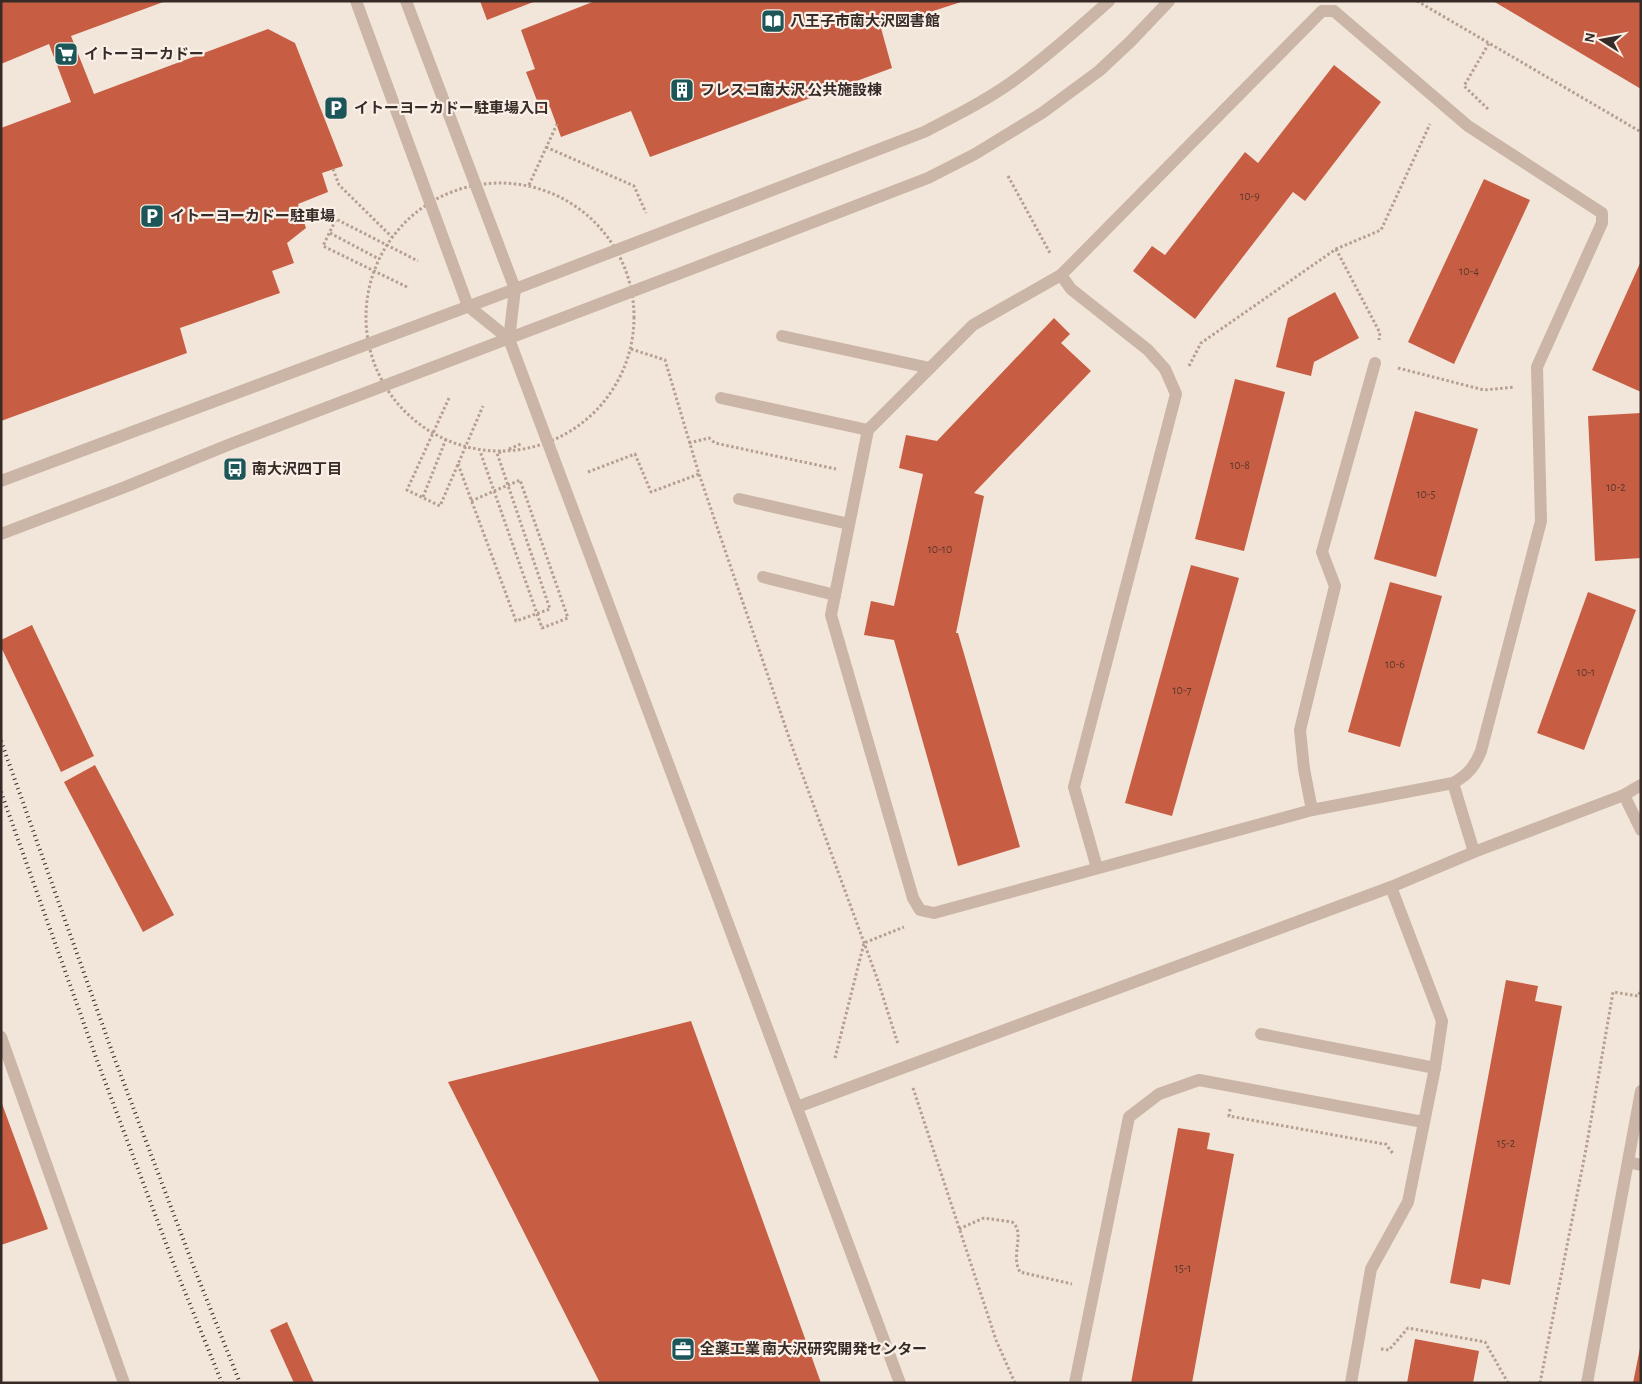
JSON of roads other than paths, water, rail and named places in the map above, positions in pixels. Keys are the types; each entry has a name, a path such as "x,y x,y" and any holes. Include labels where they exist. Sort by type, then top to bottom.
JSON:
{"street":[{"path":"356,1 468,306 509,339"},
{"path":"406,1 515,289 509,339 900,1383"},
{"path":"1,481 515,289 924,132 954,117 1019,77 1109,1"},
{"path":"1,534 125,487 228,445 928,178 975,154 1042,112 1099,71 1169,1"},
{"path":"1334,10 1468,126 1602,212 1602,223 1537,367 1541,521 1476,765 1464,777 1453,783 1312,810 934,913 920,910 913,898 831,615 849,524 868,430 973,325 1061,275 1322,11 1334,10"},
{"path":"1061,275 1071,289 1148,350 1165,369 1176,394 1074,787 1097,868"},
{"path":"782,336 930,368"},
{"path":"1312,810 1304,769 1300,730 1335,586 1322,552 1375,363"},
{"path":"721,398 868,430"},
{"path":"739,499 849,524"},
{"path":"763,577 835,595"},
{"path":"1453,783 1474,852"},
{"path":"797,1107 1391,887 1474,852 1624,795 1641,785"},
{"path":"1624,795 1641,830"},
{"path":"1351,1383 1371,1269 1408,1202 1435,1068 1442,1021 1391,887"},
{"path":"1260,1034 1435,1068"},
{"path":"1,1037 124,1383"},
{"path":"1075,1383 1129,1117 1160,1094 1198,1080 1423,1122"},
{"path":"1587,1383 1641,1091"},
{"path":"1628,1162 1641,1165"}],"railway":[{"path":"1,741 114,1057 240,1383"},
{"path":"1,792 98,1063 176,1270 222,1383"}],"place":[{"name":"八王子市南大沢図書館","path":"773,21"},
{"name":"イトーヨーカドー","path":"66,54"},
{"name":"フレスコ南大沢 公共施設棟","path":"682,90"},
{"name":"イトーヨーカドー駐車場入口","path":"336,108"},
{"name":"イトーヨーカドー駐車場","path":"152,216"},
{"name":"南大沢四丁目","path":"235,469"},
{"name":"全薬工業 南大沢研究開発センター","path":"683,1349"}]}
